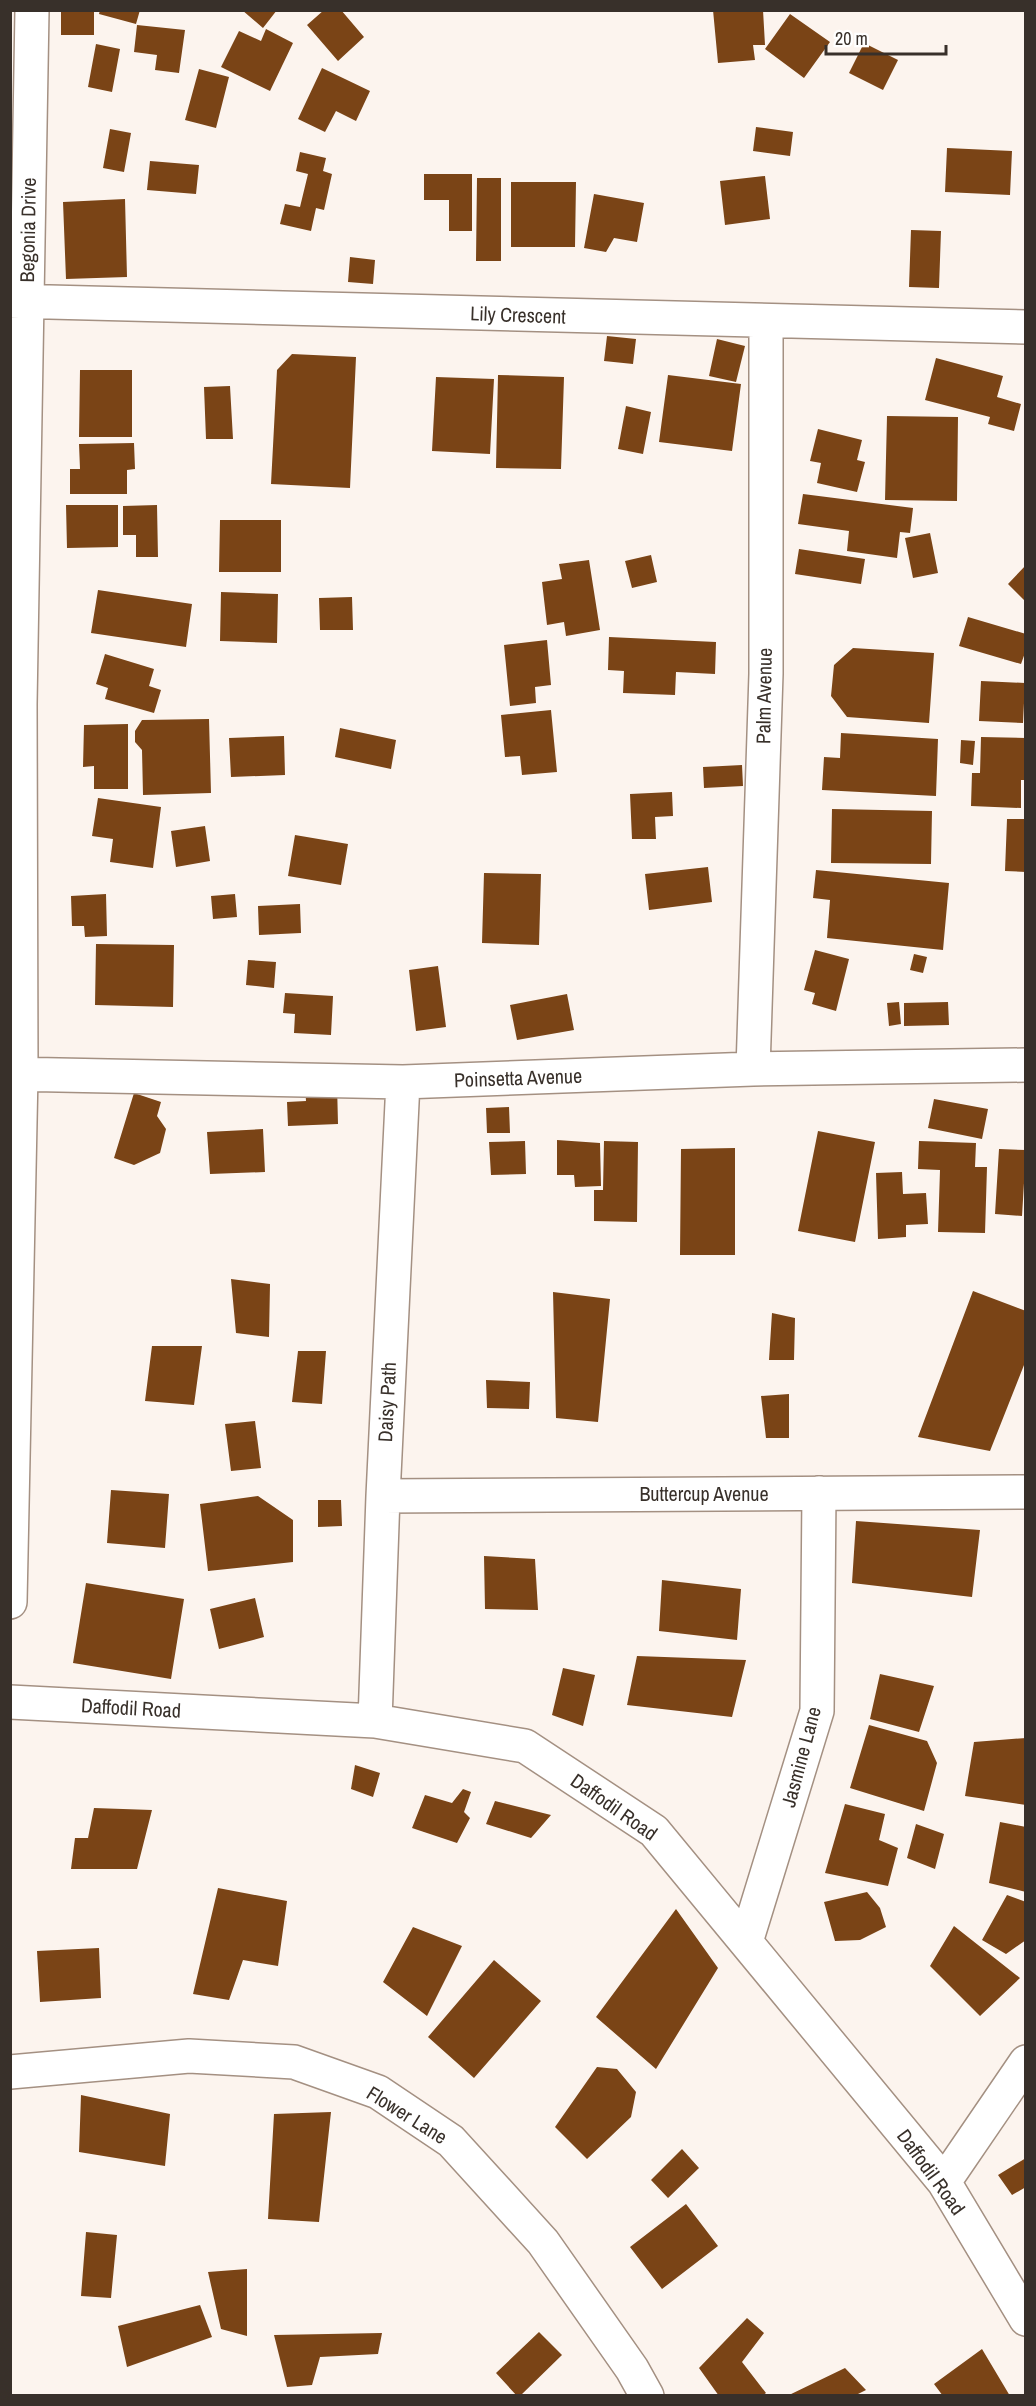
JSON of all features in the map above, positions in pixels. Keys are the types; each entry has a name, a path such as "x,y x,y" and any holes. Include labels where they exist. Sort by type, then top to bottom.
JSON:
{"street":[{"name":"Begonia Drive","path":"10,1602 16,1074 15,704 19,301 32,10"},
{"name":"Lily Crescent","path":"19,301 1026,327"},
{"name":"Palm Avenue","path":"753,1069 766,674 766,321"},
{"name":"Poinsetta Avenue","path":"16,1074 403,1082 753,1069 1026,1065"},
{"name":"Daisy Path","path":"375,1721 383,1496 403,1082"},
{"name":"Buttercup Avenue","path":"383,1496 1026,1492"},
{"name":"Jasmine Lane","path":"746,1942 817,1711 819,1493"},
{"name":"Daffodil Road","path":"10,1702 375,1721 525,1746 654,1831 944,2182 1026,2319"},
{"name":"Flower Lane","path":"10,2072 189,2056 270,2060 294,2062 378,2092 451,2141 543,2242 632,2369 647,2396"},
{"path":"944,2182 1026,2062"}],"building":[{"path":"61,10 94,10 94,35 61,35"},
{"path":"100,10 140,10 136,24 99,14"},
{"path":"242,10 277,10 263,28"},
{"path":"324,10 341,10 364,37 338,61 307,25"},
{"path":"713,10 763,10 765,45 753,45 755,60 718,63"},
{"path":"790,14 830,42 804,78 765,49"},
{"path":"137,25 185,30 179,73 155,70 157,55 134,52"},
{"path":"266,29 293,43 270,91 221,67 239,31 261,41"},
{"path":"864,43 898,60 883,90 849,73"},
{"path":"96,44 120,49 112,92 88,87"},
{"path":"322,68 370,91 356,121 336,111 325,132 298,119"},
{"path":"199,69 229,77 216,128 185,120"},
{"path":"756,127 793,132 790,156 753,151"},
{"path":"110,129 131,133 124,172 103,168"},
{"path":"947,148 1012,151 1010,195 945,192"},
{"path":"300,152 326,158 323,171 332,174 324,210 316,208 311,231 280,224 285,204 300,207 308,174 296,171"},
{"path":"150,161 199,165 196,194 147,190"},
{"path":"424,174 472,174 472,231 449,231 449,200 424,200"},
{"path":"765,176 770,219 725,225 720,181"},
{"path":"477,178 501,178 501,261 476,261"},
{"path":"511,182 576,182 575,247 511,247"},
{"path":"594,194 644,203 637,242 614,238 606,252 584,248"},
{"path":"125,199 127,277 66,279 63,202"},
{"path":"911,230 941,231 939,288 909,287"},
{"path":"350,257 375,260 373,284 348,282"},
{"path":"607,336 636,339 633,364 604,361"},
{"path":"717,339 745,346 736,382 709,376"},
{"path":"292,354 356,357 350,488 271,484 277,370"},
{"path":"936,358 1003,376 997,397 1021,404 1014,431 988,424 990,417 925,400"},
{"path":"80,370 132,370 132,437 79,437"},
{"path":"498,375 564,377 561,469 496,468"},
{"path":"668,375 741,384 732,451 659,442"},
{"path":"436,377 494,379 490,454 432,451"},
{"path":"230,386 233,439 206,439 204,387"},
{"path":"626,406 651,412 643,454 618,449"},
{"path":"887,416 958,417 957,501 885,500"},
{"path":"818,429 862,440 857,460 865,462 857,492 817,483 821,463 810,461"},
{"path":"134,443 135,469 127,470 127,494 70,494 70,469 80,469 79,444"},
{"path":"803,494 913,508 910,533 900,532 897,558 847,551 849,531 798,524"},
{"path":"66,505 118,505 118,547 67,548"},
{"path":"157,505 158,557 136,557 136,535 123,535 123,506"},
{"path":"220,520 281,520 281,572 219,572"},
{"path":"930,533 938,573 913,578 905,538"},
{"path":"799,549 865,559 861,584 795,574"},
{"path":"651,555 657,582 632,588 625,561"},
{"path":"589,560 600,630 566,636 564,622 547,625 542,582 562,579 559,564"},
{"path":"1026,565 1026,602 1008,584"},
{"path":"98,590 192,604 186,647 91,633"},
{"path":"221,592 278,594 277,643 220,641"},
{"path":"352,597 353,630 320,630 319,598"},
{"path":"968,617 1026,634 1026,650 1021,664 959,646"},
{"path":"609,637 716,642 715,674 676,672 675,695 623,693 624,671 608,670"},
{"path":"547,640 551,685 535,687 536,703 510,706 504,645"},
{"path":"853,648 934,653 929,723 847,717 831,696 834,665"},
{"path":"105,654 154,669 149,686 161,690 154,713 105,699 108,688 96,684"},
{"path":"981,681 1025,683 1023,723 979,721"},
{"path":"551,710 557,772 522,775 520,756 505,757 501,715"},
{"path":"209,719 211,793 143,795 142,750 135,742 135,731 142,720"},
{"path":"128,724 128,789 94,789 94,766 83,767 84,725"},
{"path":"340,728 396,740 391,769 335,757"},
{"path":"841,733 938,739 936,796 822,790 824,757 840,758"},
{"path":"284,736 285,775 231,777 229,738"},
{"path":"981,737 1026,738 1026,780 1021,780 1021,808 971,806 972,773 980,773"},
{"path":"961,740 975,741 973,765 960,763"},
{"path":"742,765 743,786 704,788 703,767"},
{"path":"672,792 673,816 655,817 656,839 632,839 630,794"},
{"path":"98,798 161,807 153,868 110,862 113,839 92,836"},
{"path":"832,809 932,811 931,864 831,863"},
{"path":"1007,819 1026,819 1026,872 1005,871"},
{"path":"205,826 210,861 176,867 171,831"},
{"path":"295,835 348,844 341,885 288,876"},
{"path":"708,867 712,902 649,910 645,874"},
{"path":"816,870 949,883 943,950 827,938 830,900 813,898"},
{"path":"484,873 541,874 539,945 482,943"},
{"path":"106,894 107,936 85,937 84,926 72,926 71,896"},
{"path":"235,894 237,917 213,919 211,896"},
{"path":"300,904 301,933 259,935 258,906"},
{"path":"96,944 174,945 173,1007 95,1005"},
{"path":"815,950 849,959 836,1011 812,1004 815,993 804,990"},
{"path":"914,954 927,957 923,973 910,970"},
{"path":"248,960 276,962 274,988 246,985"},
{"path":"438,966 446,1027 416,1031 409,970"},
{"path":"285,993 333,996 331,1035 294,1033 295,1014 283,1013"},
{"path":"567,994 574,1030 517,1040 510,1005"},
{"path":"899,1002 901,1024 889,1026 887,1003"},
{"path":"948,1002 949,1025 904,1026 904,1003"},
{"path":"337,1084 338,1124 288,1126 287,1102 306,1101 305,1086"},
{"path":"134,1093 161,1102 157,1116 166,1129 160,1153 134,1165 114,1158"},
{"path":"934,1099 988,1109 982,1139 928,1128"},
{"path":"509,1107 510,1133 487,1133 486,1108"},
{"path":"263,1129 265,1172 210,1174 207,1132"},
{"path":"818,1131 875,1142 855,1242 798,1231"},
{"path":"557,1140 600,1143 601,1186 575,1187 574,1175 557,1175"},
{"path":"525,1141 526,1174 491,1175 489,1142"},
{"path":"604,1141 638,1142 637,1222 594,1221 594,1190 603,1190"},
{"path":"919,1141 976,1143 975,1167 987,1167 985,1233 938,1232 940,1170 918,1169"},
{"path":"735,1148 735,1255 680,1255 681,1149"},
{"path":"999,1149 1026,1150 1022,1216 995,1214"},
{"path":"902,1172 903,1194 926,1193 928,1224 906,1225 906,1237 878,1239 876,1173"},
{"path":"231,1279 270,1284 269,1337 236,1333"},
{"path":"973,1291 1026,1311 1026,1360 990,1451 918,1437"},
{"path":"553,1292 610,1299 598,1422 556,1418"},
{"path":"772,1313 795,1318 794,1360 769,1360"},
{"path":"152,1346 202,1346 194,1405 145,1401"},
{"path":"298,1351 326,1351 322,1404 292,1402"},
{"path":"486,1380 530,1382 529,1409 487,1408"},
{"path":"789,1394 789,1438 766,1438 761,1396"},
{"path":"255,1421 261,1468 231,1471 225,1424"},
{"path":"111,1490 169,1494 165,1548 107,1543"},
{"path":"258,1496 293,1520 293,1562 208,1571 200,1504"},
{"path":"318,1500 341,1500 342,1526 318,1527"},
{"path":"856,1521 980,1530 972,1597 852,1583"},
{"path":"484,1556 535,1559 538,1610 485,1609"},
{"path":"662,1580 741,1589 737,1640 659,1631"},
{"path":"86,1583 184,1599 171,1679 73,1663"},
{"path":"255,1598 264,1637 219,1649 210,1609"},
{"path":"637,1656 746,1660 732,1717 627,1705"},
{"path":"563,1668 595,1675 583,1726 552,1715"},
{"path":"880,1674 934,1686 919,1732 870,1719"},
{"path":"869,1725 927,1741 937,1763 924,1811 850,1788"},
{"path":"1026,1738 1026,1805 965,1796 974,1742"},
{"path":"355,1765 380,1773 373,1797 351,1789"},
{"path":"463,1789 471,1792 464,1812 470,1818 457,1843 412,1828 425,1795 452,1803"},
{"path":"495,1801 551,1815 531,1838 486,1824"},
{"path":"845,1804 885,1814 879,1840 898,1848 888,1886 825,1873"},
{"path":"94,1808 152,1810 137,1869 71,1869 75,1838 88,1838"},
{"path":"1000,1822 1026,1827 1026,1892 989,1883"},
{"path":"916,1824 944,1834 935,1869 907,1858"},
{"path":"218,1888 287,1901 278,1966 243,1960 229,2000 193,1994"},
{"path":"867,1892 880,1908 886,1927 860,1940 835,1941 824,1902"},
{"path":"1007,1895 1026,1902 1026,1940 1006,1954 982,1940"},
{"path":"676,1909 718,1968 656,2069 596,2017"},
{"path":"954,1926 1020,1978 980,2016 930,1966"},
{"path":"413,1927 462,1946 427,2016 383,1982"},
{"path":"99,1948 101,1998 40,2002 37,1951"},
{"path":"494,1960 541,2001 474,2078 428,2037"},
{"path":"597,2067 617,2069 636,2092 631,2117 587,2159 555,2127"},
{"path":"81,2095 170,2114 165,2166 79,2152"},
{"path":"331,2112 319,2222 268,2219 274,2114"},
{"path":"682,2149 699,2168 668,2198 651,2180"},
{"path":"1026,2158 1026,2187 1012,2195 998,2175"},
{"path":"686,2204 718,2246 662,2289 630,2247"},
{"path":"86,2232 117,2235 111,2298 81,2296"},
{"path":"247,2269 247,2336 221,2329 208,2272"},
{"path":"200,2305 212,2337 127,2367 118,2326"},
{"path":"747,2318 764,2333 742,2362 766,2393 762,2396 719,2396 699,2368"},
{"path":"539,2332 562,2355 520,2396 517,2396 496,2373"},
{"path":"382,2333 378,2354 320,2357 312,2385 287,2387 274,2335"},
{"path":"982,2349 1010,2396 943,2396 934,2384"},
{"path":"845,2368 866,2390 854,2396 787,2396"}]}
